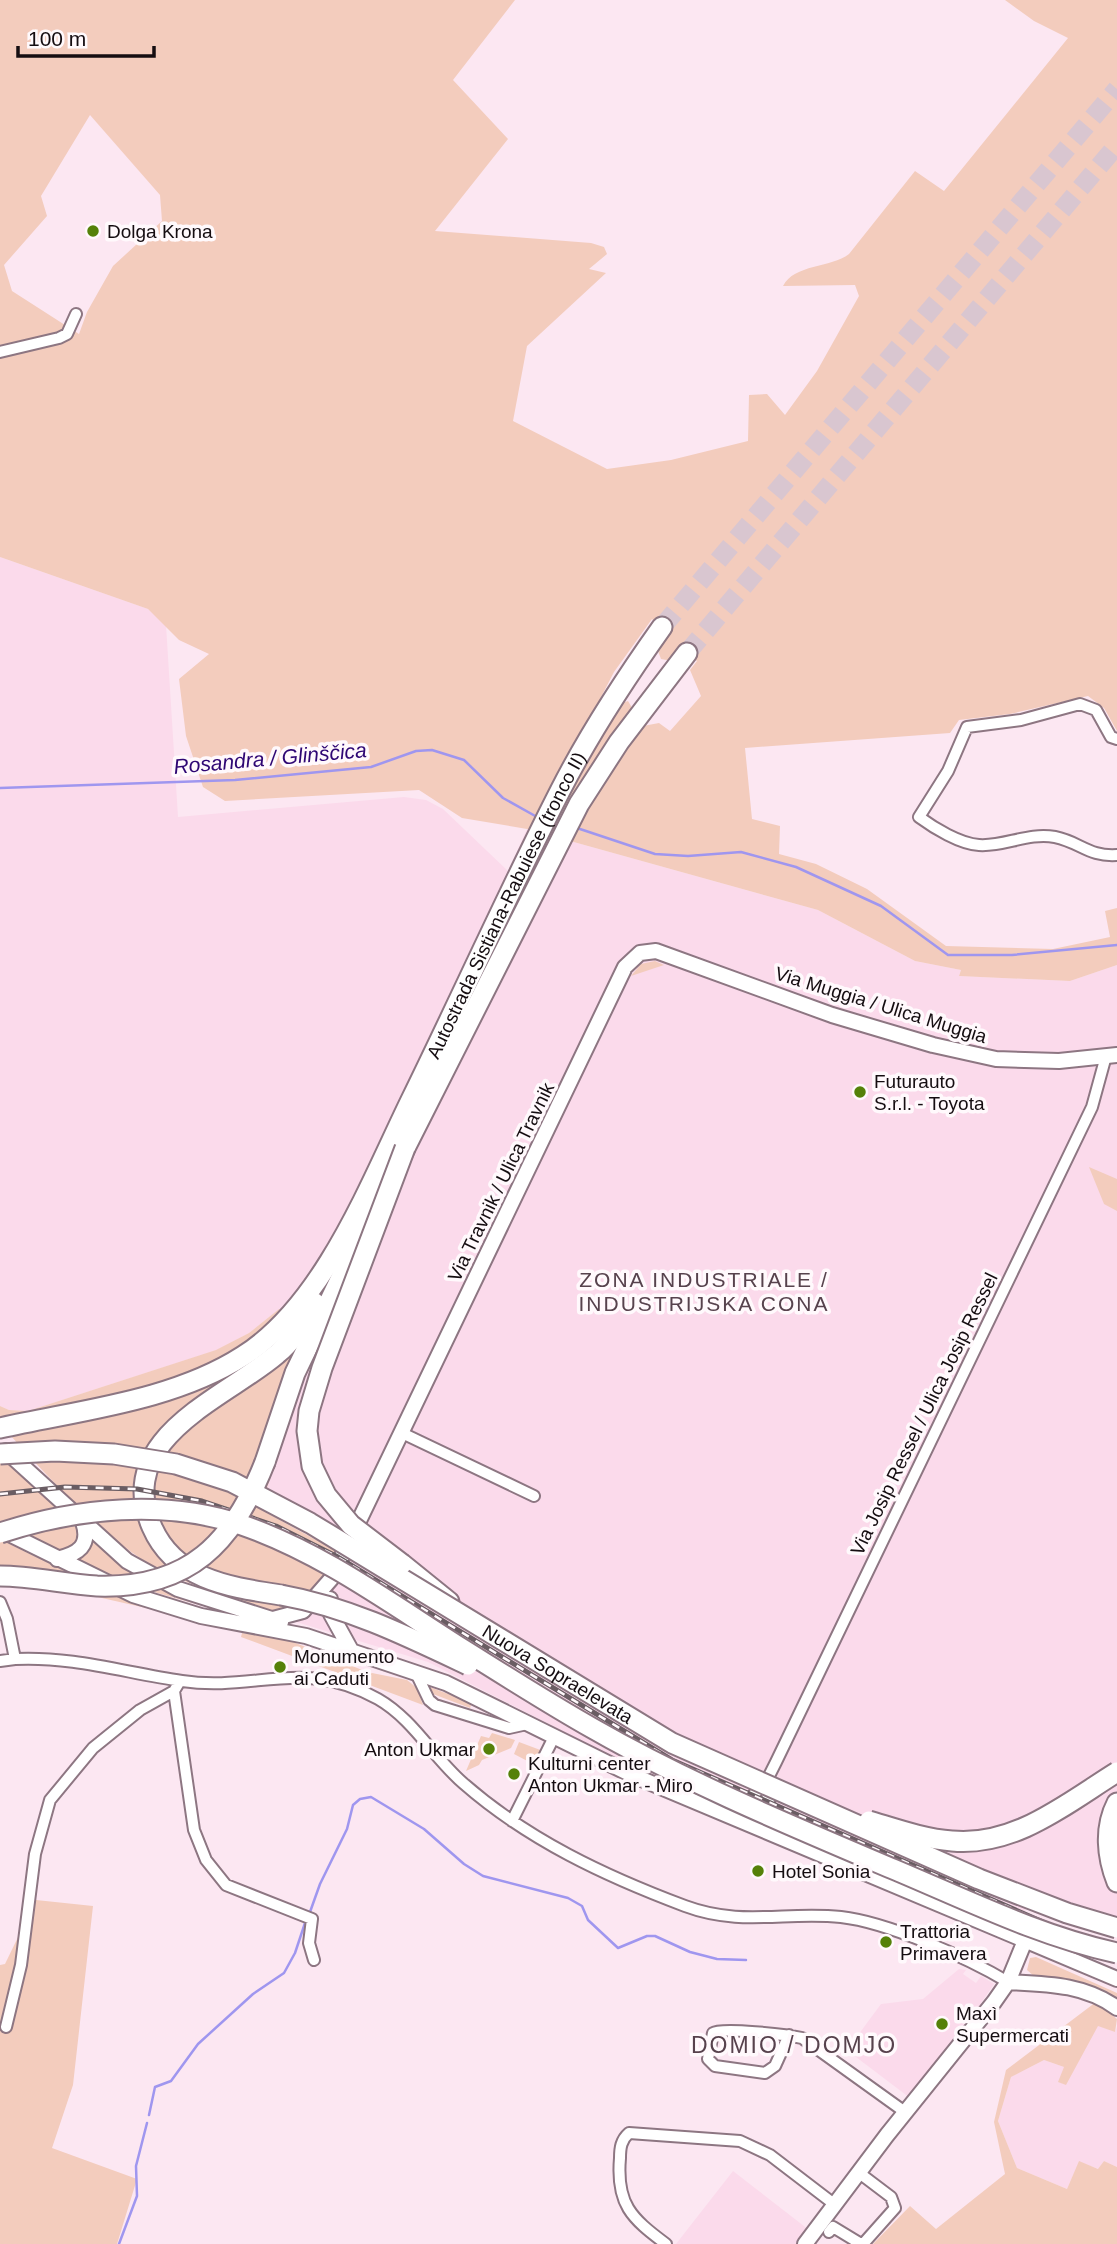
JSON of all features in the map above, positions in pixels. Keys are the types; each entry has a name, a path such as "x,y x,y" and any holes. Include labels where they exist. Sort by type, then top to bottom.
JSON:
{"highway":[{"name":"Autostrada Sistiana-Rabuiese (tronco II)","path":"366,1192 561,790 608,708 662,627"},
{"name":"Autostrada Sistiana-Rabuiese (tronco II)","path":"404,1148 579,804 635,720 687,653"},
{"path":"0,1576 96,1586 143,1582 188,1567 225,1537 253,1491 295,1373 404,1148"},
{"path":"404,1148 315,1390 309,1411 308,1448 318,1482 338,1511 466,1617"},
{"path":"366,1192 329,1276 304,1323 279,1353 190,1414 169,1433 155,1452 144,1496 148,1519 157,1540 168,1555 187,1570 244,1589 335,1607 368,1619 493,1677 593,1729"},
{"path":"0,1428 178,1386 211,1374 244,1356 272,1335 299,1304 327,1263 366,1192"},
{"name":"Nuova Sopraelevata","path":"0,1454 55,1451 114,1454 202,1471 271,1501 672,1743 979,1880 1067,1913 1117,1928"},
{"name":"Nuova Sopraelevata","path":"0,1532 65,1516 121,1510 205,1516 240,1524 310,1553 593,1729 827,1841 1029,1927 1117,1953"},
{"path":"672,1743 855,1817 951,1842 972,1842 1013,1833 1054,1812 1117,1772"},
{"path":"1117,1803 1108,1844 1117,1882"}],"street":[{"path":"0,352 59,338 67,334 76,314"},
{"path":"1117,739 1111,737 1096,710 1080,704 1021,720 967,727 948,771 919,817 944,832 978,845 1038,835 1055,837 1095,855 1117,855"},
{"name":"Via Muggia / Ulica Muggia","path":"640,953 656,951 832,1014 933,1045 996,1059 1059,1061 1111,1055"},
{"name":"Via Travnik / Ulica Travnik","path":"303,1611 331,1579 625,967 640,953"},
{"name":"Via Josip Ressel / Ulica Josip Ressel","path":"710,1809 753,1795 765,1784 1092,1107 1111,1055"},
{"path":"402,1433 534,1496"},
{"path":"0,1445 127,1561 178,1589 273,1619 306,1636 446,1683 554,1737 746,1825 1117,1979"},
{"path":"57,1559 73,1555 82,1548 87,1534 83,1522"},
{"path":"0,1532 105,1583 162,1605 223,1621 306,1636 318,1631 331,1614"},
{"name":"Via Travnik / Ulica Travnik","path":"331,1579 331,1614 352,1652"},
{"path":"0,1602 9,1626 15,1659"},
{"path":"273,1619 303,1611 302,1628 306,1636"},
{"path":"0,1661 15,1659 80,1663 177,1686 299,1675 362,1691 391,1707 461,1782 512,1821 572,1858 706,1913 732,1918 842,1917 861,1921 940,1950 1008,1982 1075,1987 1104,1998 1117,2008"},
{"path":"415,1671 429,1700 435,1704 509,1728 527,1724"},
{"path":"177,1686 198,1847 226,1885 312,1919 309,1943 314,1960"},
{"path":"5,2022 26,1931 35,1854 50,1800 93,1748 140,1710 177,1686"},
{"path":"512,1821 554,1737"},
{"path":"765,1784 768,1802 782,1839"},
{"path":"746,1825 746,1807 753,1795"},
{"path":"746,1825 764,1814 768,1802"},
{"path":"805,2244 1008,1982 1024,1942"},
{"path":"1024,1942 1021,1962 1027,1983"},
{"path":"789,2035 775,2066 765,2073 715,2066 708,2059 712,2035 718,2029 789,2035 809,2042 905,2112"},
{"path":"666,2244 629,2213 622,2202 620,2154 623,2140 629,2133 740,2141 770,2155 834,2204"},
{"path":"829,2232 833,2227 862,2244 895,2208 891,2197 859,2172"}],"shaded area":[{"path":"0,0 515,0 453,80 508,139 435,231 591,243 604,247 607,254 589,269 606,273 527,346 513,421 607,469 671,460 748,441 749,395 767,394 785,415 817,371 859,296 855,285 783,286 788,279 804,270 833,262 849,254 915,171 944,191 1068,38 1034,21 1005,0 1117,0 1117,731 1104,708 1088,696 1010,714 959,720 950,733 745,748 752,819 780,826 779,854 816,864 867,889 946,946 1053,949 1110,937 1105,911 1117,908 1117,965 1070,981 959,976 961,970 915,961 818,910 527,829 462,818 419,790 225,801 203,787 186,736 179,679 209,654 179,640 148,609 0,557","holes":["90,115 160,195 162,221 113,266 87,312 79,334 12,291 4,265 47,216 41,196","652,619 669,635 658,651 661,659 672,661 679,647 697,661 690,670 701,696 670,731 659,723 643,726 628,701 608,708 600,699 614,672"]},
{"path":"0,557 148,609 166,625 178,817 404,797 426,800 443,809 508,871 527,829 818,910 915,961 961,970 959,976 1070,981 1117,965 1117,1929 1026,1894 1024,1932 704,1799 629,1765 428,1662 270,1614 316,1539 260,1509 279,1309 249,1333 217,1350 28,1411 9,1410 0,1406"},
{"path":"655,961 664,965 631,976 641,964"},
{"path":"1089,1167 1117,1179 1117,1211 1104,1204"},
{"path":"279,1309 317,1337 260,1509 336,1551 322,1581 308,1601 291,1609 272,1612 173,1576 124,1546 68,1496 0,1424 0,1406 9,1410 28,1411 216,1350 249,1333"},
{"path":"0,1455 79,1528 82,1538 69,1551 60,1550 0,1521"},
{"path":"0,1539 107,1592 177,1615 71,1591 0,1583"},
{"path":"91,1539 116,1560 238,1616 112,1580 73,1561"},
{"path":"242,1633 286,1639 367,1672 407,1680 417,1688 423,1705 241,1637"},
{"path":"427,1686 472,1703 470,1708 433,1694"},
{"path":"492,1733 515,1740 511,1748 482,1760 479,1765 466,1771 481,1736 489,1738"},
{"path":"519,1742 543,1751 535,1765 514,1754"},
{"path":"36,1900 93,1906 73,2085 52,2148 137,2179 117,2244 0,2244 0,1965 5,1964"},
{"path":"1036,1957 1117,1993 1117,1997 1083,1983 1035,1977 1027,1970 1030,1958"},
{"path":"959,1969 966,1970 963,1974 976,1983 981,1976 994,1984 981,2003 983,2007 910,2098 856,2057 850,2046 881,2004 923,1999"},
{"path":"1096,2002 1117,2019 1115,2032 1098,2026 1066,2085 1058,2082 1064,2067 1044,2060 1011,2077 998,2121 1017,2168 1067,2189 1079,2161 1098,2169 1104,2161 1117,2167 1117,2244 873,2244 910,2206 936,2229 1005,2174 994,2122 1006,2070"},
{"path":"1098,2025 1115,2032 1117,2027 1117,2167 1104,2161 1099,2169 1079,2162 1067,2189 1017,2168 998,2121 1011,2077 1044,2060 1064,2067"},
{"path":"733,2171 809,2230 799,2244 676,2244"}],"waterway":[{"name":"Rosandra / Glinščica","path":"0,788 235,780 371,767 416,751 432,750 464,760 503,798 537,817"},
{"name":"Rosandra / Glinščica","path":"574,827 655,854 688,856 741,852 796,867 881,906 948,955 1012,955 1117,945"},
{"path":"310,1912 320,1884 347,1829 353,1805 360,1799 371,1797 424,1829 464,1864 483,1876 568,1898 582,1906 588,1920 618,1948 647,1936 655,1936 690,1952 717,1959 746,1960"},
{"path":"149,2115 155,2087 171,2081 198,2044 253,1994 284,1973 295,1953 305,1923"},
{"path":"119,2244 137,2196 136,2166 147,2123"}],"tunnel":[{"path":"662,627 1117,89"},
{"path":"687,653 1117,145"}],"railway":[{"path":"0,1494 65,1487 137,1489 202,1501 276,1526 336,1556 672,1760 1098,1946"}],"place":[{"name":"Dolga Krona","path":"93,231"},
{"name":"Futurauto S.r.l. - Toyota","path":"860,1092"},
{"name":"Monumento ai Caduti","path":"280,1667"},
{"name":"Anton Ukmar","path":"489,1749"},
{"name":"Kulturni center Anton Ukmar - Miro","path":"514,1774"},
{"name":"Hotel Sonia","path":"758,1871"},
{"name":"Trattoria Primavera","path":"886,1942"},
{"name":"Maxì Supermercati","path":"942,2024"}],"district":[{"name":"ZONA INDUSTRIALE / INDUSTRIJSKA CONA","path":"704,1291"},
{"name":"DOMIO / DOMJO","path":"794,2045"}]}
